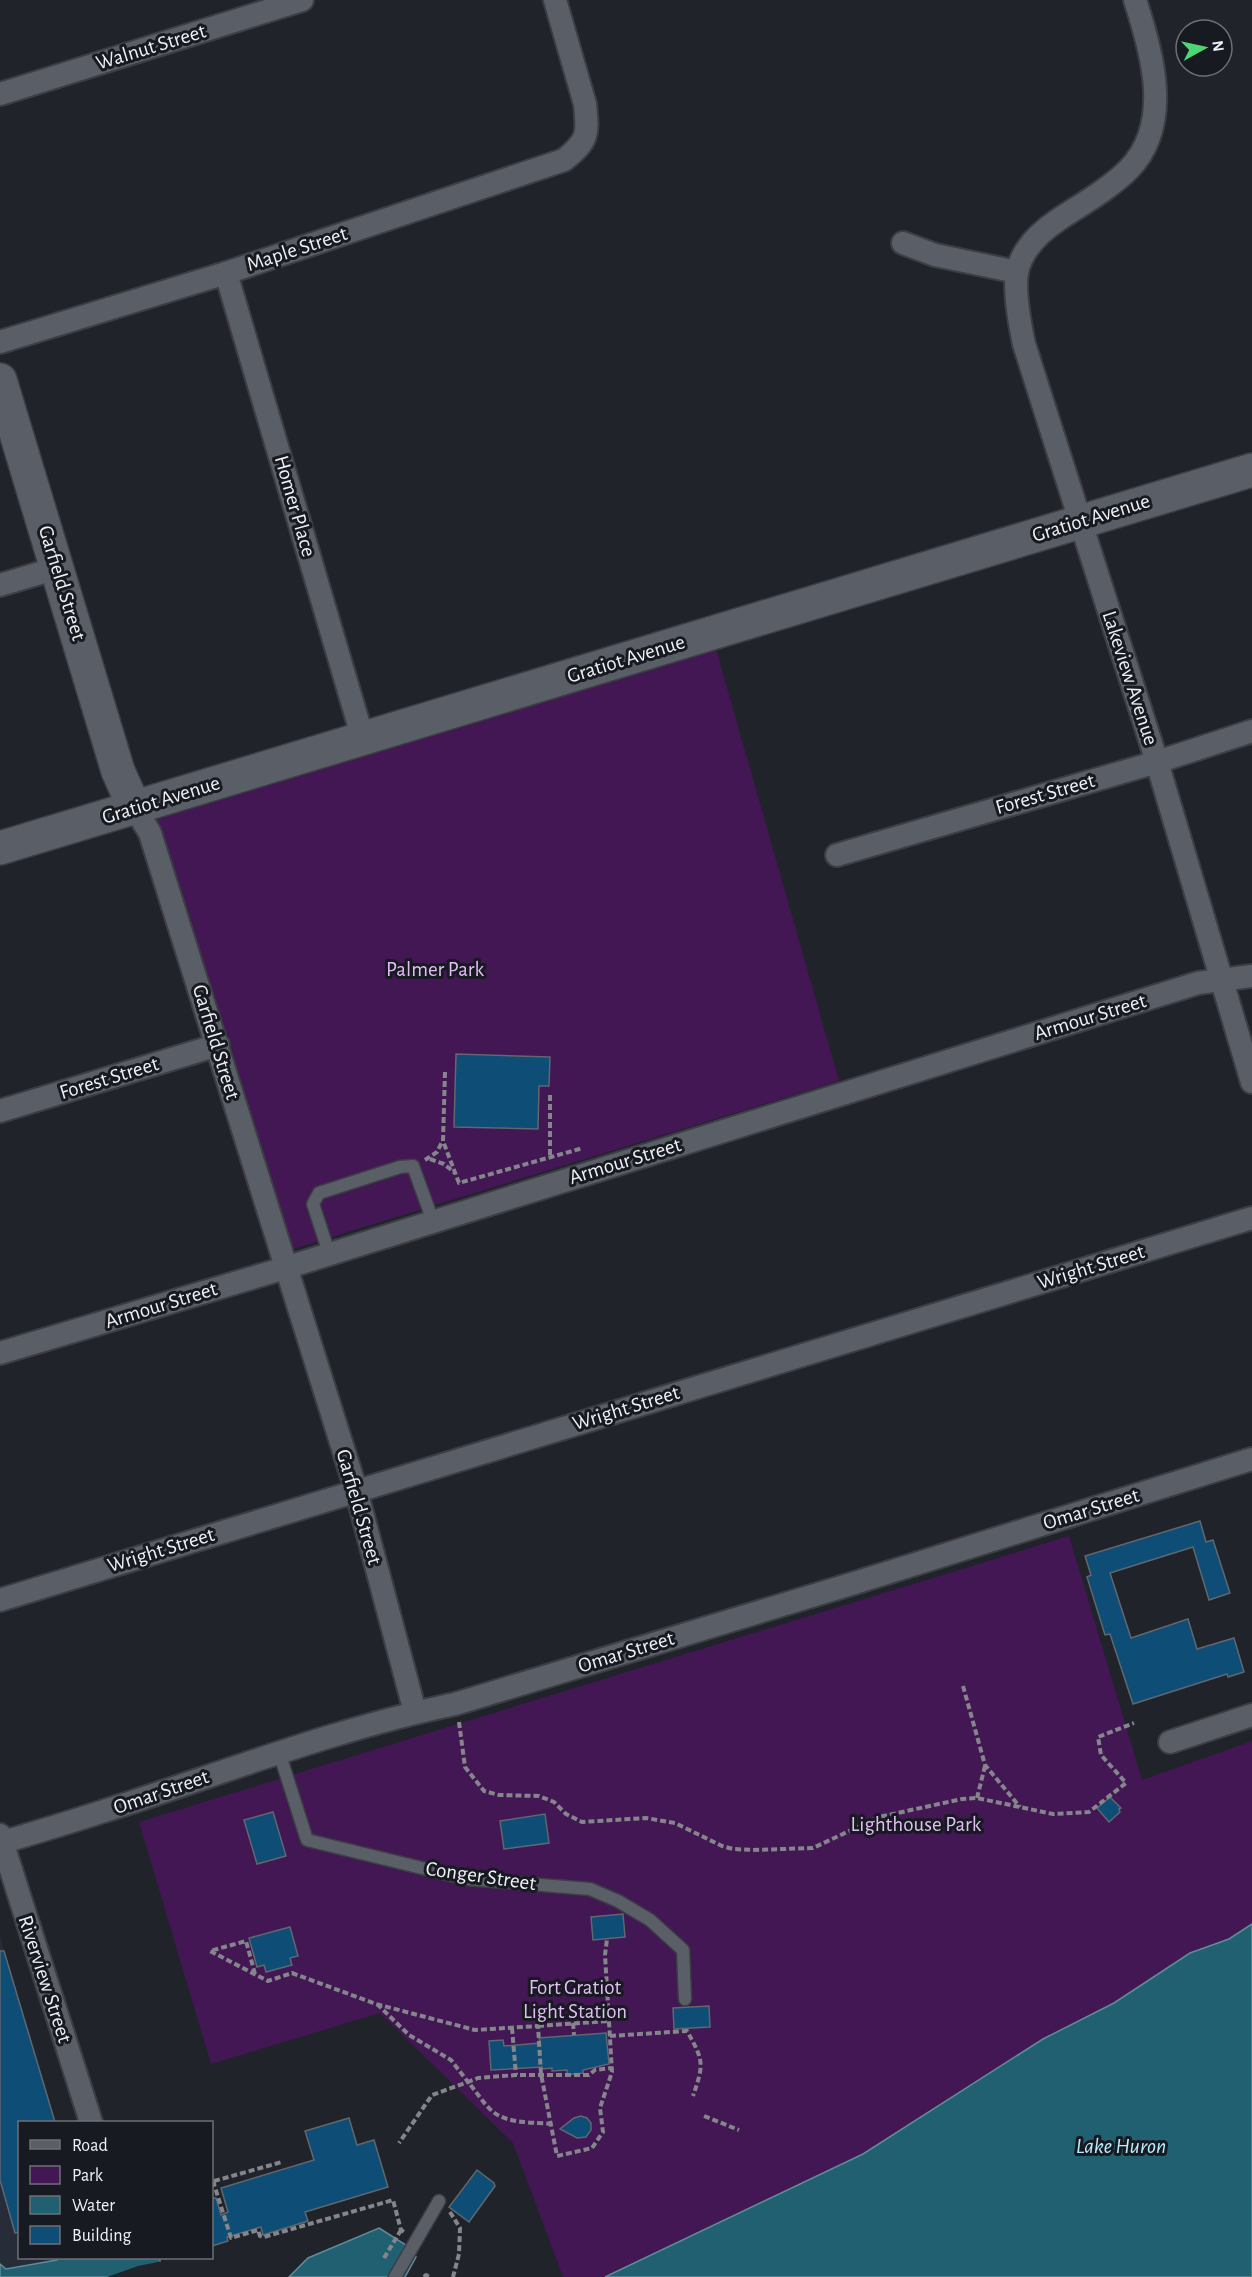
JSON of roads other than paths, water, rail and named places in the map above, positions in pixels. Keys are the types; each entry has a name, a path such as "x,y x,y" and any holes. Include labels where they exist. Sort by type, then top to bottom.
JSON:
{"street":[{"name":"Walnut Street","path":"0,94 302,0"},
{"name":"Maple Street","path":"0,342 226,273 564,160 586,139 585,104 555,0"},
{"name":"Lakeview Avenue","path":"1135,0 1150,45 1154,74 1153,118 1145,145 1128,170 1045,229 1026,250 1017,272 1019,316 1024,344 1157,762 1252,1083"},
{"path":"903,243 935,255 1017,272"},
{"name":"Homer Place","path":"226,273 363,739"},
{"name":"Garfield Street","path":"0,380 118,771 134,807 150,832 218,1045 285,1268 356,1490 415,1712"},
{"name":"Gratiot Avenue","path":"0,848 1252,470"},
{"path":"0,585 57,568"},
{"name":"Forest Street","path":"837,855 1157,762 1252,731"},
{"name":"Armour Street","path":"0,1353 285,1268 1198,983 1252,976"},
{"name":"Forest Street","path":"0,1111 218,1045"},
{"name":"Wright Street","path":"0,1600 1252,1218"},
{"name":"Omar Street","path":"1,1840 101,1812 279,1752 415,1712 455,1704 848,1586 1252,1459"},
{"path":"1170,1742 1252,1715"},
{"name":"Riverview Street","path":"1,1840 91,2121"}],"lane":[{"path":"329,1253 313,1204 319,1193 400,1167 413,1167 433,1221"},
{"name":"Conger Street","path":"279,1752 307,1840 467,1879 590,1889 650,1920 683,1950 685,1999"},
{"path":"394,2277 439,2201"}],"water":[{"name":"Lake Huron","path":"1252,1924 1252,2277 605,2277 863,2154 1043,2039 1114,2003 1190,1953 1229,1939"},
{"path":"379,2228 406,2245 404,2250 416,2257 405,2277 289,2277 308,2258"},
{"path":"159,2259 162,2266 211,2277 0,2277 0,2264 6,2269 57,2260"}],"park label":[{"name":"Palmer Park","path":"435,969"},
{"name":"Lighthouse Park","path":"916,1824"},
{"name":"Fort Gratiot Light Station","path":"575,1999"}]}
